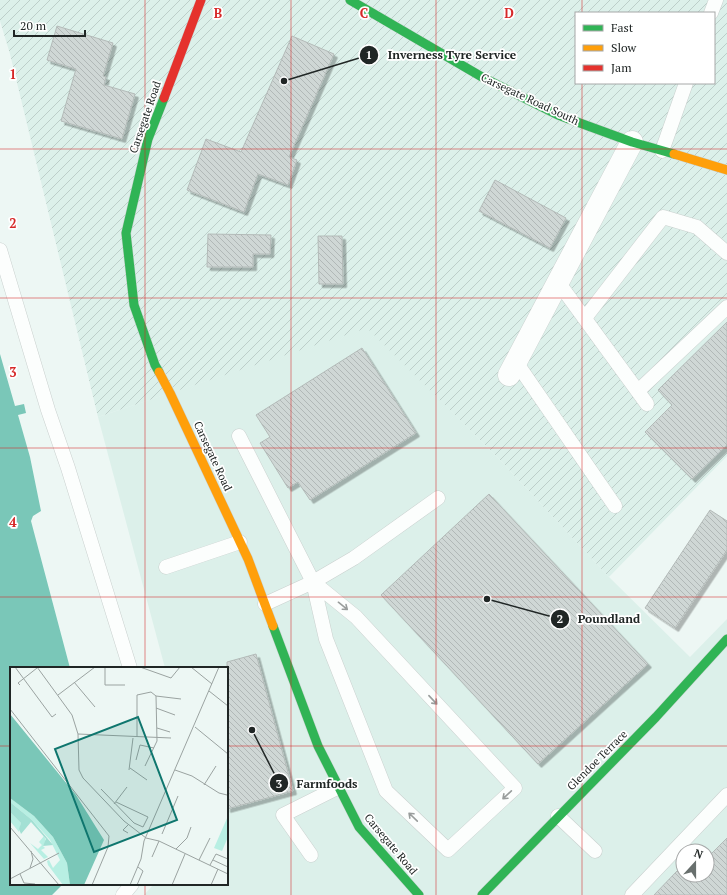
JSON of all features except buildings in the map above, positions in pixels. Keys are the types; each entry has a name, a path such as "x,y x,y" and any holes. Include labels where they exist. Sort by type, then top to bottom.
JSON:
{"street":[{"name":"Carsegate Road","path":"201,0 148,139 126,233 134,305 155,365 170,393 240,542 265,604 318,746 359,827 419,895"},
{"name":"Carsegate Road South","path":"350,0 482,77 558,115 632,142 727,170"},
{"path":"512,368 632,142"},
{"name":"Glendoe Terrace","path":"482,895 656,717 727,639"}],"lane":[{"path":"711,12 716,0"},
{"path":"662,151 686,84"},
{"path":"585,318 663,217 697,226 727,253"},
{"path":"0,250 48,410 68,468 130,667"},
{"path":"558,282 647,404"},
{"path":"638,391 727,307"},
{"path":"512,368 615,506"},
{"path":"239,436 313,582 326,639 386,791 448,850 515,788 356,617 313,582"},
{"path":"265,604 313,582 354,558 438,498"},
{"path":"166,567 240,542"},
{"path":"311,855 283,815 339,787"},
{"path":"632,895 727,796"},
{"path":"558,816 595,851"},
{"path":"123,895 131,885"}],"shaded area":[{"path":"0,0 727,0 727,456 609,577 499,459 367,328 98,417 10,54 0,21"},
{"path":"367,327 499,459 609,577 690,657 727,619 727,895 144,895 153,885 228,885 228,667 165,667 98,417"},
{"path":"0,354 15,406 24,404 26,413 18,415 30,457 41,511 33,516 31,521 70,667 10,667 10,885 62,885 52,895 0,895"}],"traffic: fast":[{"path":"350,0 482,77 558,115 632,142 674,154"},
{"path":"159,372 155,365 134,305 126,233 148,139 164,98"},
{"path":"273,626 318,746 359,827 419,895"},
{"path":"482,895 656,717 727,639"}],"traffic: slow":[{"path":"674,154 727,170"},
{"path":"159,372 248,559 273,626"}],"traffic: jam":[{"path":"164,98 201,0"}],"place":[{"name":"Inverness Tyre Service","path":"284,81"},
{"name":"Poundland","path":"487,599"},
{"name":"Farmfoods","path":"252,730"}]}
